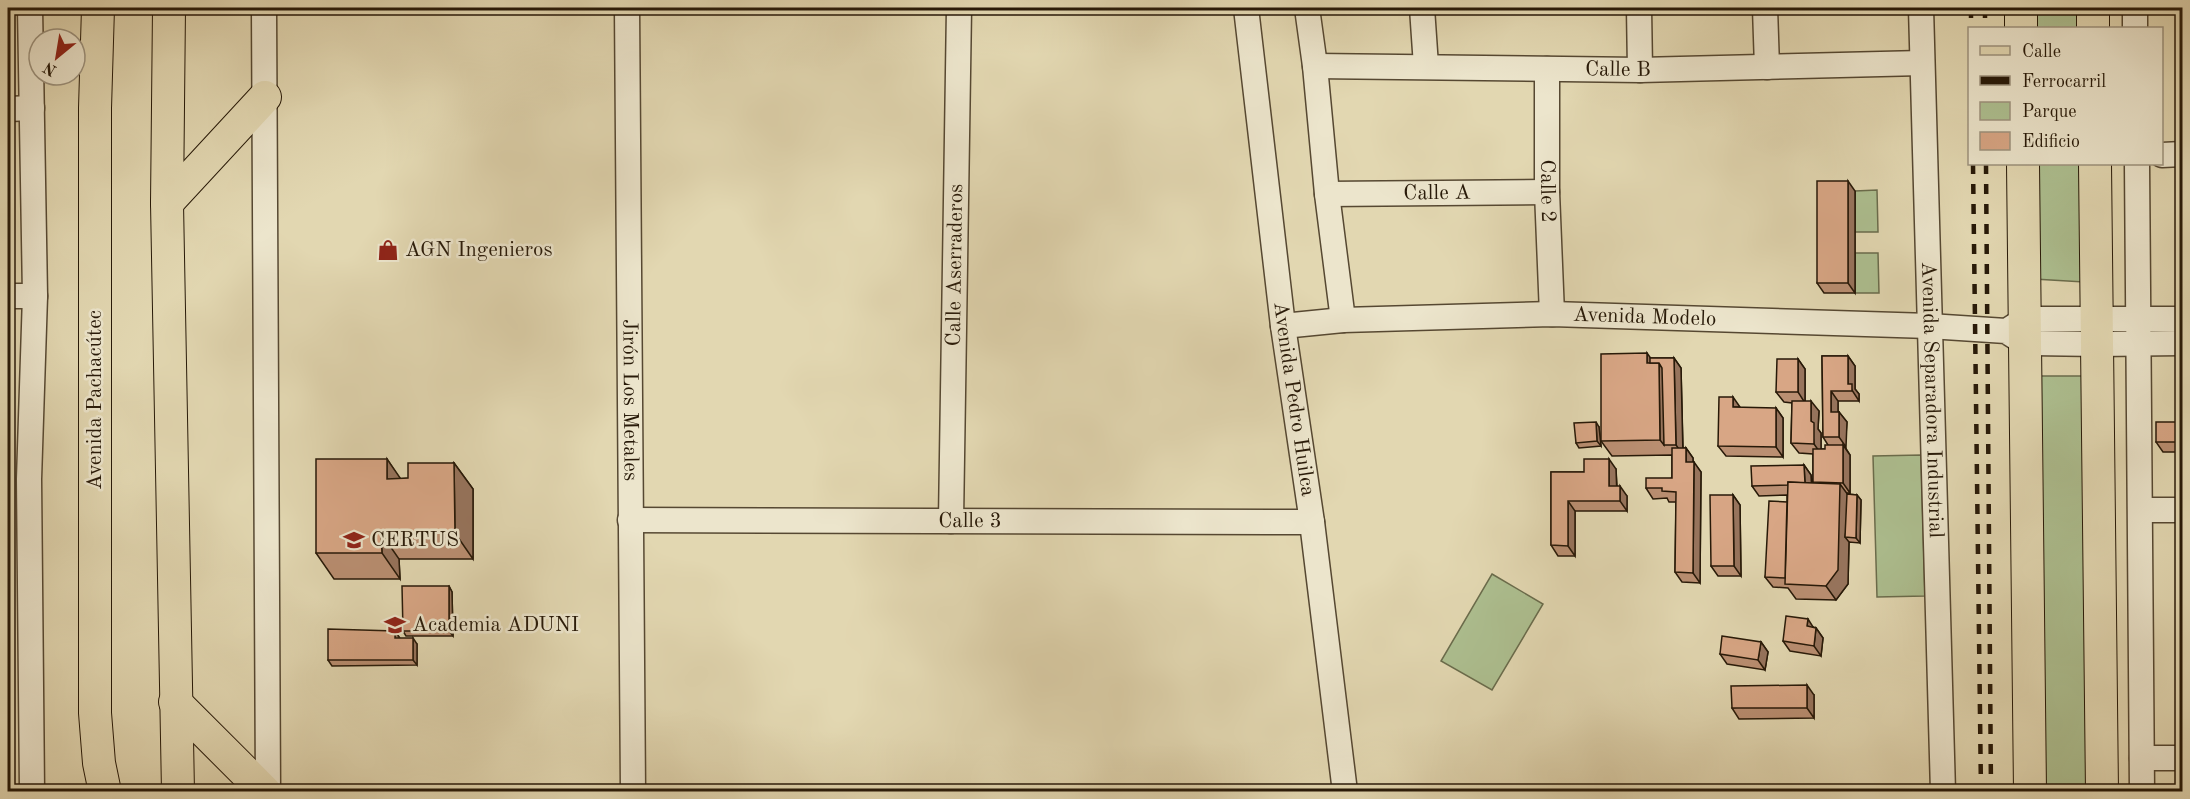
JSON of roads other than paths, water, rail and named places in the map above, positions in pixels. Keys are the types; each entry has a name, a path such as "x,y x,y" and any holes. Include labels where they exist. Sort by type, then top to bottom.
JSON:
{"main road":[{"name":"Avenida Pachacútec","path":"98,8 95,108 95,713 99,763 105,792"},
{"path":"169,8 167,203 178,792"},
{"path":"2021,8 2021,27"},
{"path":"2093,8 2093,27"},
{"path":"167,203 265,97"},
{"path":"2023,165 2019,331 2030,792"},
{"path":"2095,165 2102,792"},
{"path":"175,702 267,792"}],"street":[{"path":"30,8 35,296 18,479 32,792"},
{"path":"264,8 267,792"},
{"name":"Jirón Los Metales","path":"627,8 633,792"},
{"name":"Calle Aserraderos","path":"951,521 959,8"},
{"name":"Avenida Pedro Huilca","path":"1246,8 1283,326 1312,522 1345,792"},
{"path":"1307,8 1343,320"},
{"path":"1422,8 1426,66"},
{"path":"1639,8 1640,70"},
{"path":"1765,8 1767,67"},
{"name":"Avenida Separadora Industrial","path":"1921,8 1943,792"},
{"path":"2135,8 2135,27"},
{"name":"Calle B","path":"1315,66 1640,70 1922,63"},
{"name":"Calle 2","path":"1547,69 1546,192 1552,314"},
{"path":"8,109 32,108"},
{"path":"2163,155 2182,154"},
{"path":"2137,165 2142,792"},
{"name":"Calle A","path":"1327,194 1546,192"},
{"path":"8,296 35,296"},
{"name":"Avenida Modelo","path":"1283,326 1343,320 1552,314 2097,332 2139,331 2182,319"},
{"name":"Avenida Modelo","path":"2139,331 2182,343"},
{"path":"2141,510 2182,510"},
{"name":"Calle 3","path":"630,520 1312,522"},
{"path":"2142,758 2182,758"}],"railway":[{"path":"1971,8 1971,27"},
{"path":"1985,8 1985,27"},
{"path":"1973,165 1981,792"},
{"path":"1986,165 1991,792"}],"place":[{"name":"AGN Ingenieros","path":"388,250"},
{"name":"CERTUS","path":"354,540"},
{"name":"Academia ADUNI","path":"395,625"}]}
